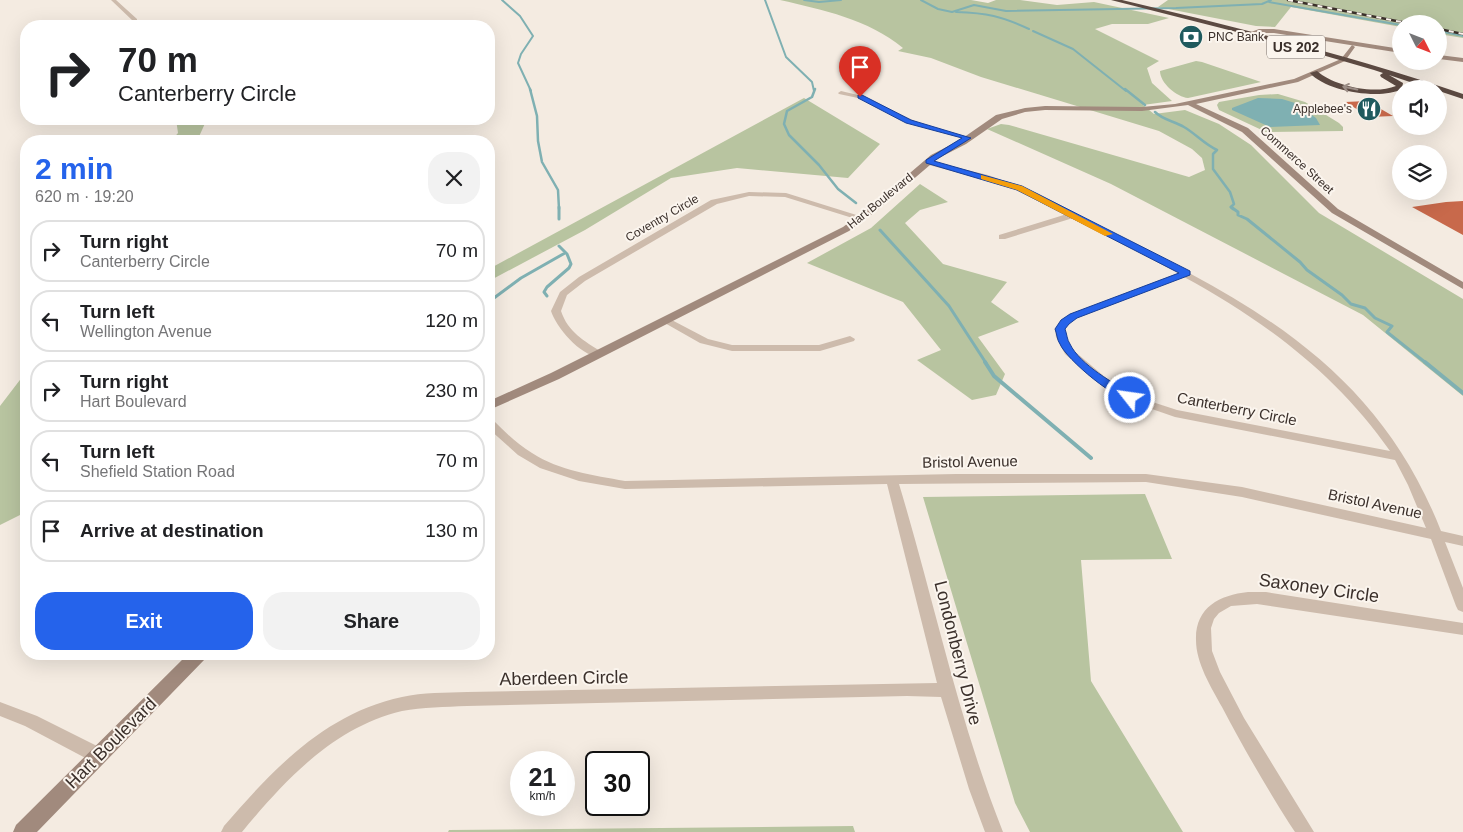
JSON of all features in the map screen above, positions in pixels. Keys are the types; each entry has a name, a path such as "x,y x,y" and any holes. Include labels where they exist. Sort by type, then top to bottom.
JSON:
{"highway":[{"name":"US 202","path":"1103,0 1137,6"},
{"name":"US 202","path":"1114,0 1228,29 1252,33"},
{"name":"US 202","path":"1160,12 1252,33 1390,72 1463,97"},
{"path":"1228,29 1236,33 1236,37"},
{"path":"1351,49 1368,63 1390,72"},
{"name":"US 202","path":"1344,59 1403,80"},
{"path":"1314,73 1320,79 1356,89 1384,91 1399,88 1400,85 1397,82 1374,70"},
{"path":"1447,95 1463,101"}],"street":[{"path":"113,0 135,20"},
{"path":"1252,33 1274,31 1392,50"},
{"path":"1343,42 1351,49"},
{"path":"1344,59 1351,49 1366,46"},
{"path":"1448,58 1463,60"},
{"name":"Hart Boulevard","path":"495,403 598,354 838,233 862,218 928,162 998,117 1026,110 1064,108 1142,109 1188,103 1296,81 1344,59"},
{"path":"841,93 860,97 917,124 968,138"},
{"name":"Commerce Street","path":"1188,103 1228,120 1245,130 1335,211 1463,286"},
{"path":"928,162 1019,188 1187,273 1264,320 1320,363 1369,414 1399,457 1414,485 1463,606"},
{"name":"Coventry Circle","path":"598,354 577,341 562,328 556,311 563,294 582,279 705,207 737,196 773,194 798,197 862,218"},
{"path":"1002,237 1073,215"},
{"name":"Canterberry Circle","path":"1187,273 1074,316 1065,322 1060,329 1065,345 1077,360 1108,385 1130,398 1160,409 1399,457"},
{"path":"666,320 704,342 732,348 820,348 850,339"},
{"name":"Bristol Avenue","path":"495,428 512,444 535,460 576,476 625,485 1050,477 1146,478 1242,492 1463,541"},
{"name":"Londonberry Drive","path":"892,480 920,580 946,690 962,745 994,832"},
{"name":"Saxoney Circle","path":"1305,832 1237,720 1210,665 1203,643 1205,624 1212,610 1227,601 1246,597 1266,598 1463,629"},
{"name":"Hart Boulevard","path":"23,832 193,660"},
{"name":"Aberdeen Circle","path":"230,832 277,778 336,730 369,715 402,704 467,699 907,689 946,690"},
{"path":"0,709 31,721 99,756"}],"green space":[{"path":"780,0 971,0 988,3 996,0 1020,0 1057,5 1094,2 1169,18 1148,24 1112,24 1095,29 1159,61 1147,68 1152,83 1172,101 1143,105 1154,114 1185,110 1219,124 1251,145 1319,213 1463,299 1463,396 1363,315 1111,184 987,129 1001,124 1009,125 1189,177 1205,170 1202,158 1192,149 1159,131 981,77 931,58 898,51 903,48 889,38 860,23 829,12"},
{"path":"1168,0 1463,0 1463,38 1448,36 1448,15 1392,15 1392,25 1291,7 1275,27 1256,26 1158,7"},
{"path":"1196,61 1261,82 1188,98 1179,95 1166,85 1160,71"},
{"path":"1278,94 1305,102 1339,123 1343,127 1343,131 1266,132 1219,110 1217,105 1219,102 1259,95"},
{"path":"804,98 880,144 848,178 737,168 671,178 585,230 495,278 495,266"},
{"path":"177,125 204,125 200,135 176,135 178,133"},
{"path":"920,184 948,202 920,210 905,223 943,264 1007,282 991,302 1019,322 978,337 1005,374 996,395 972,400 917,360 941,350 903,302 807,263 871,228"},
{"path":"20,380 20,515 0,525 0,406"},
{"path":"1145,494 1172,559 1081,560 1091,681 1183,832 1030,832 1015,803 923,497"},
{"path":"853,826 855,832 448,832 449,830"}],"water":[{"path":"1258,98 1282,99 1295,103 1316,118 1320,125 1270,127 1232,110 1232,108"}],"building":[{"name":"Applebee's","path":"1367,101 1392,116 1370,117 1345,102"},
{"path":"1463,201 1463,235 1412,207 1446,202"}],"waterway":[{"path":"502,0 520,16 533,36 521,54 518,63 531,91"},
{"path":"765,0 786,57 812,82 814,91"},
{"path":"804,0 819,2 841,0"},
{"path":"921,0 938,9 952,12 974,5 1006,11 1176,8 1262,4 1271,0"},
{"path":"1269,2 1392,23"},
{"path":"956,12 994,16 1029,29"},
{"path":"1033,31 1073,49 1126,91"},
{"path":"1448,33 1463,36"},
{"path":"530,89 537,116 538,141 542,162 558,190 559,209"},
{"path":"815,89 812,97 787,111 784,124 789,135 819,165 838,189 856,203"},
{"path":"1125,89 1145,105"},
{"path":"1155,112 1184,127 1217,150 1213,154 1213,169 1230,192 1234,204 1231,207"},
{"path":"1231,207 1238,212 1238,215 1247,219 1300,262 1307,270 1342,295 1351,304 1365,308 1375,318 1392,326 1387,332 1426,363"},
{"path":"559,209 559,219"},
{"path":"880,230 949,306 986,363"},
{"path":"547,296 544,292 547,287 569,268 571,264 567,254 559,246"},
{"path":"495,297 521,278 565,253"},
{"path":"985,362 994,376 1091,458"},
{"path":"1425,362 1463,393"}],"railway":[{"path":"1288,0 1392,20"},
{"path":"1448,31 1463,34"}],"slow traffic":[{"path":"984,177 1019,188 1108,234"}],"place":[{"name":"PNC Bank","path":"1191,37"},
{"name":"Applebee's","path":"1369,109"}],"route":[{"path":"860,97 908,121 968,138 928,162 1019,188 1187,273 1074,316 1065,322 1060,329 1065,345 1077,360 1108,385 1130,398"}]}
